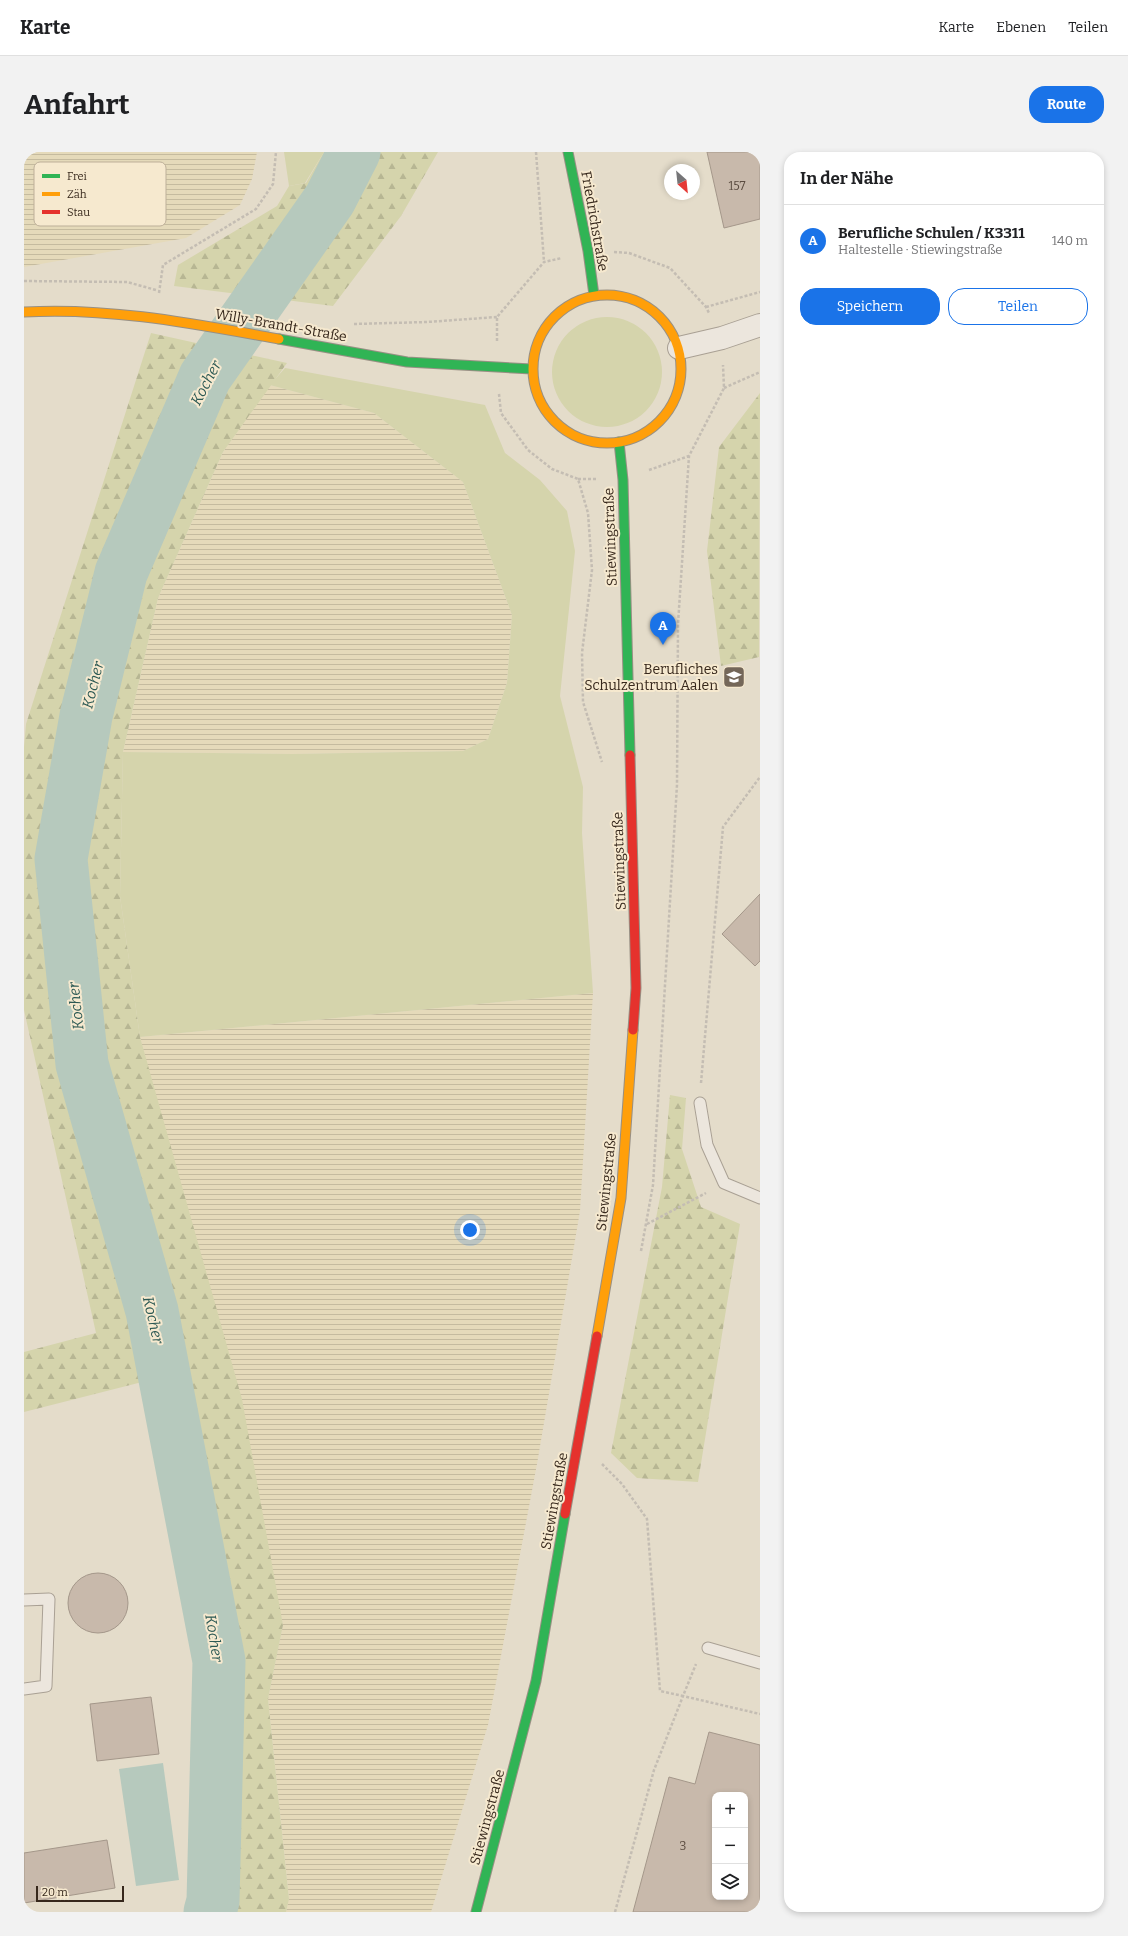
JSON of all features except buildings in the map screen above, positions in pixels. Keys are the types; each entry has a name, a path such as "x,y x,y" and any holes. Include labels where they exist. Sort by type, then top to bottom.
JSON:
{"main road":[{"name":"Friedrichstraße","path":"568,152 588,252 594,295"},
{"path":"594,295 616,295 636,300 655,312 670,328 679,348 681,373 679,385 676,397 663,418 643,434 620,442 598,443 577,437 559,426 544,410 535,390 532,369 537,343 550,321 570,304 594,295"},
{"name":"Willy-Brandt-Straße","path":"24,312 62,310 174,320 289,342 408,362 532,369"},
{"name":"Stiewingstraße","path":"476,1912 536,1680 621,1198 636,988 623,480 620,442"}],"street":[{"path":"679,348 722,338 760,325"}],"lane":[{"path":"700,1103 707,1145 724,1183 760,1198"},
{"path":"24,1600 49,1599 46,1686 24,1690"},
{"path":"708,1648 760,1663"}],"path":[{"path":"158,319 159,291 163,265 256,209 274,184 276,152"},
{"path":"536,152 544,262"},
{"path":"604,768 583,702 582,653 592,570 588,513 578,479 552,469 528,450 501,413 497,367 497,317 544,262 588,252 629,253 670,268 706,307 722,338 724,388 689,456 678,624 677,785"},
{"path":"706,307 760,292"},
{"path":"352,324 427,322 497,317"},
{"path":"724,388 760,372"},
{"path":"700,1103 723,827 760,777"},
{"path":"646,1224 724,1183"},
{"path":"598,1460 622,1484 646,1520 660,1691 760,1714"},
{"path":"615,1912 654,1770 698,1660 708,1648"}],"shaded area":[{"path":"24,152 257,152 252,179 240,205 186,238 24,267"},
{"path":"270,385 374,413 463,482 512,615 507,683 488,739 463,751 292,754 123,752 158,598 223,452"},
{"path":"593,993 580,1211 537,1464 488,1725 431,1912 286,1912 289,1898 268,1699 283,1625 140,1037"},
{"path":"163,1763 179,1880 136,1886 119,1769"}],"green space":[{"path":"284,152 324,152 305,183 289,186"},
{"path":"324,152 438,152 401,216 333,306 174,286 178,265 277,206 289,186 306,183"},
{"path":"607,317 628,321 638,326 646,333 653,341 658,351 662,372 658,393 653,403 646,411 638,418 628,423 607,427 586,423 576,418 568,411 561,403 556,393 552,372 556,351 561,341 568,333 576,326 586,321"},
{"path":"151,333 287,363 223,452 158,598 123,752 120,896 140,1037 242,1399 283,1625 268,1699 289,1899 286,1912 190,1912 197,1887 204,1658 150,1380 24,1412 24,1352 96,1333 24,1010 24,747 26,724"},
{"path":"285,368 485,405 505,453 540,480 567,511 575,551 560,696 583,787 582,833 593,993 140,1037 120,896 123,752 292,754 463,751 488,739 507,683 512,615 463,482 374,413 270,385"},
{"path":"760,393 759,657 721,666 707,551 719,447"},
{"path":"670,1095 686,1098 682,1149 701,1207 740,1224 698,1482 637,1478 611,1453 662,1187"}],"waterway":[{"name":"Kocher","path":"210,1912 213,1901 219,1661 152,1311 82,1064 61,859 86,716 121,573 205,377 330,199 354,152"}],"traffic: fast":[{"path":"568,152 588,251 594,295"},
{"path":"279,339 407,362 532,369"},
{"path":"619,442 623,480 630,755"},
{"path":"476,1912 536,1681 565,1514"}],"traffic: slow":[{"path":"614,295 628,298 648,307 664,322 669,328 678,348 681,369 680,383 672,404 669,410 654,426 648,431 628,440 614,443 600,443 586,440 566,431 545,410 534,383 533,362 536,348 545,328 566,307 593,296 614,295"},
{"path":"24,312 56,311 120,314 279,339"},
{"path":"597,1336 621,1198 633,1030"}],"traffic: jam":[{"path":"630,755 636,988 633,1030"},
{"path":"565,1514 597,1336"}],"place":[{"name":"Berufliche Schulen / K3311","path":"663,645"},
{"name":"Berufliches Schulzentrum Aalen","path":"734,677"}]}
